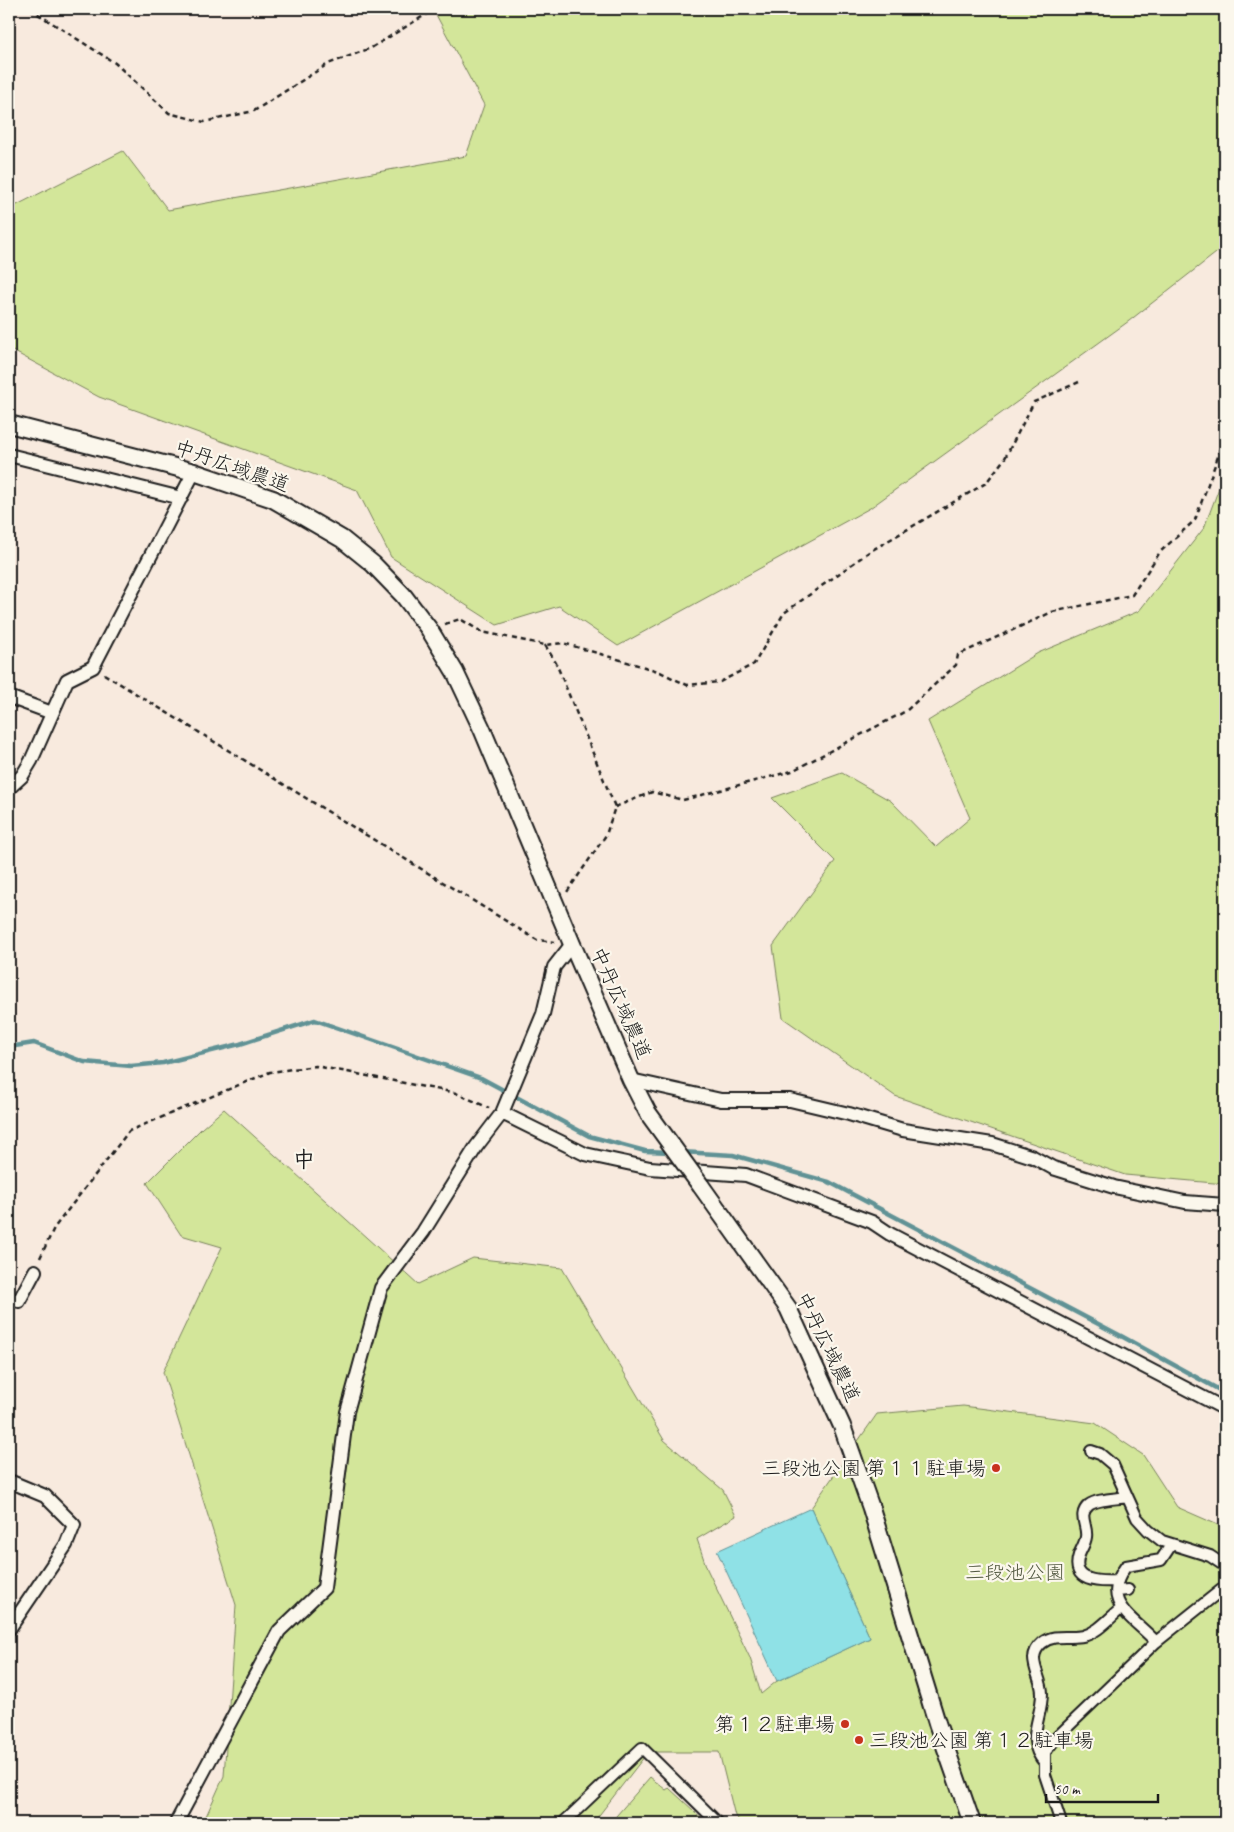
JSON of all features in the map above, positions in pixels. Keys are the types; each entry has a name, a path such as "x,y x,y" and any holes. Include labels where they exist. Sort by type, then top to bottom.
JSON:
{"street":[{"name":"中丹広域農道","path":"9,424 194,472 273,499 342,539 373,564 403,595 429,629 455,672 482,729 572,944 631,1080 648,1113 788,1308 842,1426 871,1508 937,1723 972,1823"},
{"path":"9,455 182,498"},
{"path":"9,788 22,776 67,680 92,667 194,472"},
{"path":"9,697 52,713"},
{"path":"176,1823 279,1631 324,1588 347,1412 381,1288 423,1232 476,1147 502,1113 543,1014 554,967 572,944"},
{"path":"631,1080 721,1100 790,1100 849,1114 903,1130 992,1144 1032,1157 1053,1168 1114,1187 1185,1202 1225,1205"},
{"path":"502,1113 585,1154 650,1168 746,1175 872,1222 890,1234 1225,1409"},
{"path":"9,1298 19,1302 35,1271"},
{"path":"1091,1451 1100,1454 1113,1465 1137,1518 1148,1530 1162,1541 1210,1556 1225,1566"},
{"path":"9,1481 45,1496 74,1525 66,1545 9,1629"},
{"path":"1121,1587 1085,1579 1079,1572 1079,1555 1087,1534 1082,1517 1085,1509 1091,1504 1127,1497"},
{"path":"1156,1642 1140,1624 1121,1609 1117,1602 1126,1566 1160,1560 1172,1545"},
{"path":"1061,1823 1045,1775 1046,1752 1056,1738 1156,1642 1225,1587"},
{"path":"1045,1763 1037,1754 1034,1740 1042,1692 1034,1668 1036,1649 1044,1641 1061,1636 1083,1636 1102,1627 1121,1609"},
{"path":"564,1823 642,1748 718,1823"}],"path":[{"path":"30,9 115,63 169,113 204,122 254,112 328,64 371,48 435,9"},
{"path":"429,629 460,619 482,632 545,644 563,643 658,671 687,686 720,682 754,664 784,613 869,552 986,483 1005,458 1034,402 1080,382"},
{"path":"615,807 652,792 683,800 792,771 906,711 956,665 958,655 1052,612 1132,595 1160,552 1195,520 1225,437"},
{"path":"545,644 556,663 615,807 606,835 567,892 554,902"},
{"path":"92,667 536,940 572,944"},
{"path":"35,1271 54,1228 129,1131 270,1072 316,1066 368,1074 456,1093 502,1113"}],"green space":[{"path":"433,9 1225,9 1225,246 1129,321 870,508 618,646 559,606 497,625 391,557 357,490 99,397 9,349 9,209 123,151 168,210 466,156 484,105"},
{"path":"1225,472 1225,1184 1125,1175 895,1096 783,1018 773,946 835,861 772,798 842,773 891,801 936,847 970,818 928,721 1038,653 1139,611 1204,528"},
{"name":"三段池公園","path":"224,1109 418,1284 473,1258 562,1268 664,1440 723,1490 736,1516 697,1539 707,1569 750,1658 761,1694 777,1681 870,1638 811,1508 877,1414 963,1406 1095,1423 1143,1455 1177,1507 1225,1528 1225,1823 742,1823 735,1816 719,1752 648,1752 593,1823 203,1823 224,1776 236,1605 163,1372 222,1247 181,1235 147,1183 202,1128"},
{"path":"650,1777 666,1790 669,1788 707,1823 610,1823"}],"water":[{"path":"811,1508 870,1638 777,1681 717,1551"}],"waterway":[{"path":"9,1051 15,1046 34,1043 84,1062 131,1066 163,1063 240,1044 315,1020 481,1078 589,1136 645,1151 671,1152"},
{"path":"681,1152 733,1155 829,1182 1225,1393"}],"place":[{"name":"三段池公園 第１１駐車場","path":"996,1468"},
{"name":"第１２駐車場","path":"845,1724"},
{"name":"三段池公園 第１２駐車場","path":"859,1740"}],"district":[{"name":"中","path":"304,1160"}]}
